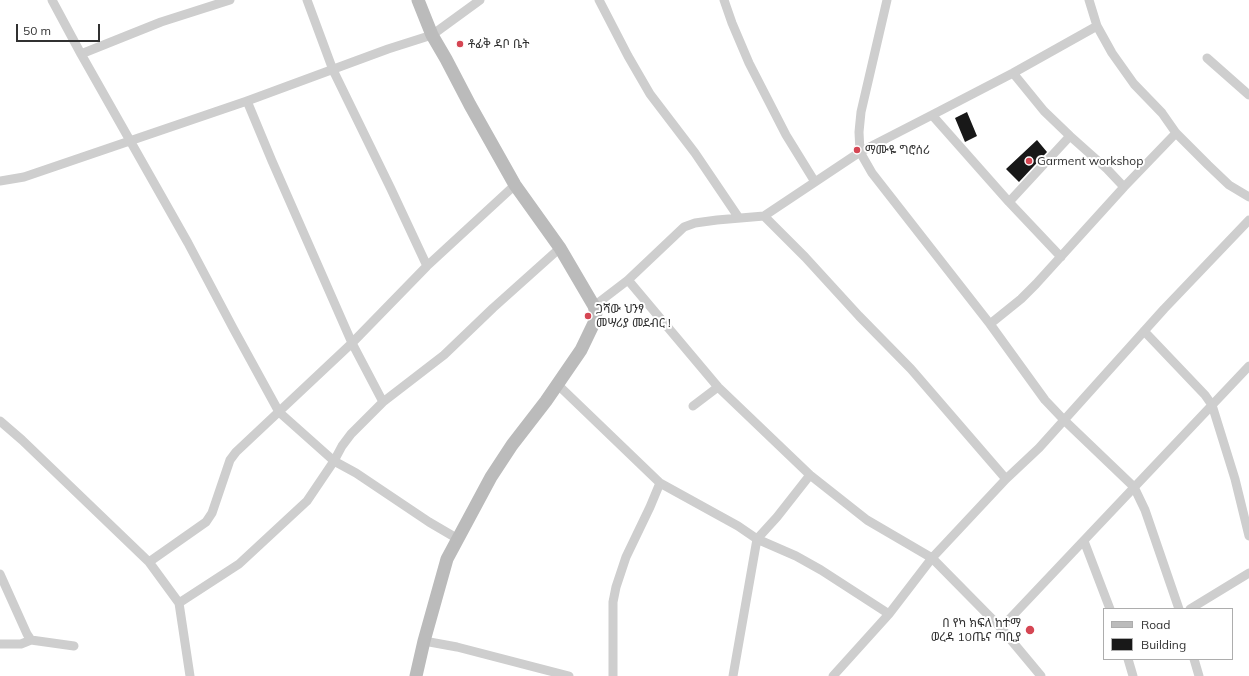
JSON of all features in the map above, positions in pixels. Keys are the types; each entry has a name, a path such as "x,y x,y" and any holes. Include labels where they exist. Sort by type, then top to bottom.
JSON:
{"main road":[{"path":"416,676 424,641 447,559 491,477 512,445 546,401 581,350 594,324 596,313 594,306 560,248 515,185 470,106 432,35 418,0"}],"street":[{"path":"52,0 188,243 279,412 334,461 356,473 429,522 458,539"},
{"path":"81,54 161,22 230,0"},
{"path":"307,0 333,70 392,189 427,266"},
{"path":"5,180 24,177 247,101 388,49 432,35 480,0"},
{"path":"599,0 628,56 650,94 695,153 739,218"},
{"path":"724,0 749,63 786,135 815,182"},
{"path":"887,0 861,112 859,132 860,152 872,173 990,324 1045,400 1134,487 1145,510 1179,608"},
{"path":"1089,0 1097,26 1112,53 1134,84 1162,113 1176,133 1229,185 1249,197"},
{"path":"594,306 628,280 684,227 695,223 764,216 860,152 1013,73 1097,26"},
{"path":"1207,58 1249,95"},
{"path":"1013,73 1044,110 1070,136 1107,169 1124,188"},
{"path":"247,101 352,343 383,402"},
{"path":"932,115 1009,202 1062,257"},
{"path":"990,324 1021,299 1062,257 1176,133"},
{"path":"1009,202 1070,136"},
{"path":"149,562 206,522 212,513 230,460 236,452 352,343 427,266 515,185"},
{"path":"764,216 911,369 1006,479"},
{"path":"833,676 889,614 932,558 1006,479 1039,448 1144,331 1249,220"},
{"path":"179,603 229,572 307,501 351,434 383,402 444,355 493,308 560,248"},
{"path":"628,280 718,387 810,475 867,520 932,558 1001,628 1041,676"},
{"path":"1144,331 1212,404 1235,479 1249,536"},
{"path":"1001,628 1249,366"},
{"path":"557,384 660,483 738,526 757,539 796,556 821,570 889,614"},
{"path":"693,406 718,387"},
{"path":"0,421 22,440 149,562 179,603 190,676"},
{"path":"733,676 757,539 777,517 810,475"},
{"path":"613,676 613,602 616,587 626,557 660,483"},
{"path":"1084,541 1110,608"},
{"path":"1192,608 1249,573"},
{"path":"0,574 31,640"},
{"path":"0,644 21,644 31,640 74,646"},
{"path":"424,641 457,647 569,676"},
{"path":"1128,660 1133,676"},
{"path":"1194,660 1199,676"}],"building":[{"path":"967,112 977,136 965,142 955,118"},
{"name":"Garment workshop","path":"1037,140 1047,152 1019,182 1006,169"}],"place":[{"name":"ቶፊቅ ዳቦ ቤት","path":"460,44"},
{"name":"ማሙዬ ግሮሰሪ","path":"857,150"},
{"name":"Garment workshop","path":"1029,161"},
{"name":"ጋሻው ህንፃ መሣሪያ መደብር !","path":"588,316"},
{"name":"በ የካ ክፍለ ከተማ ወረዳ 10ጤና ጣቢያ","path":"1030,630"}]}
